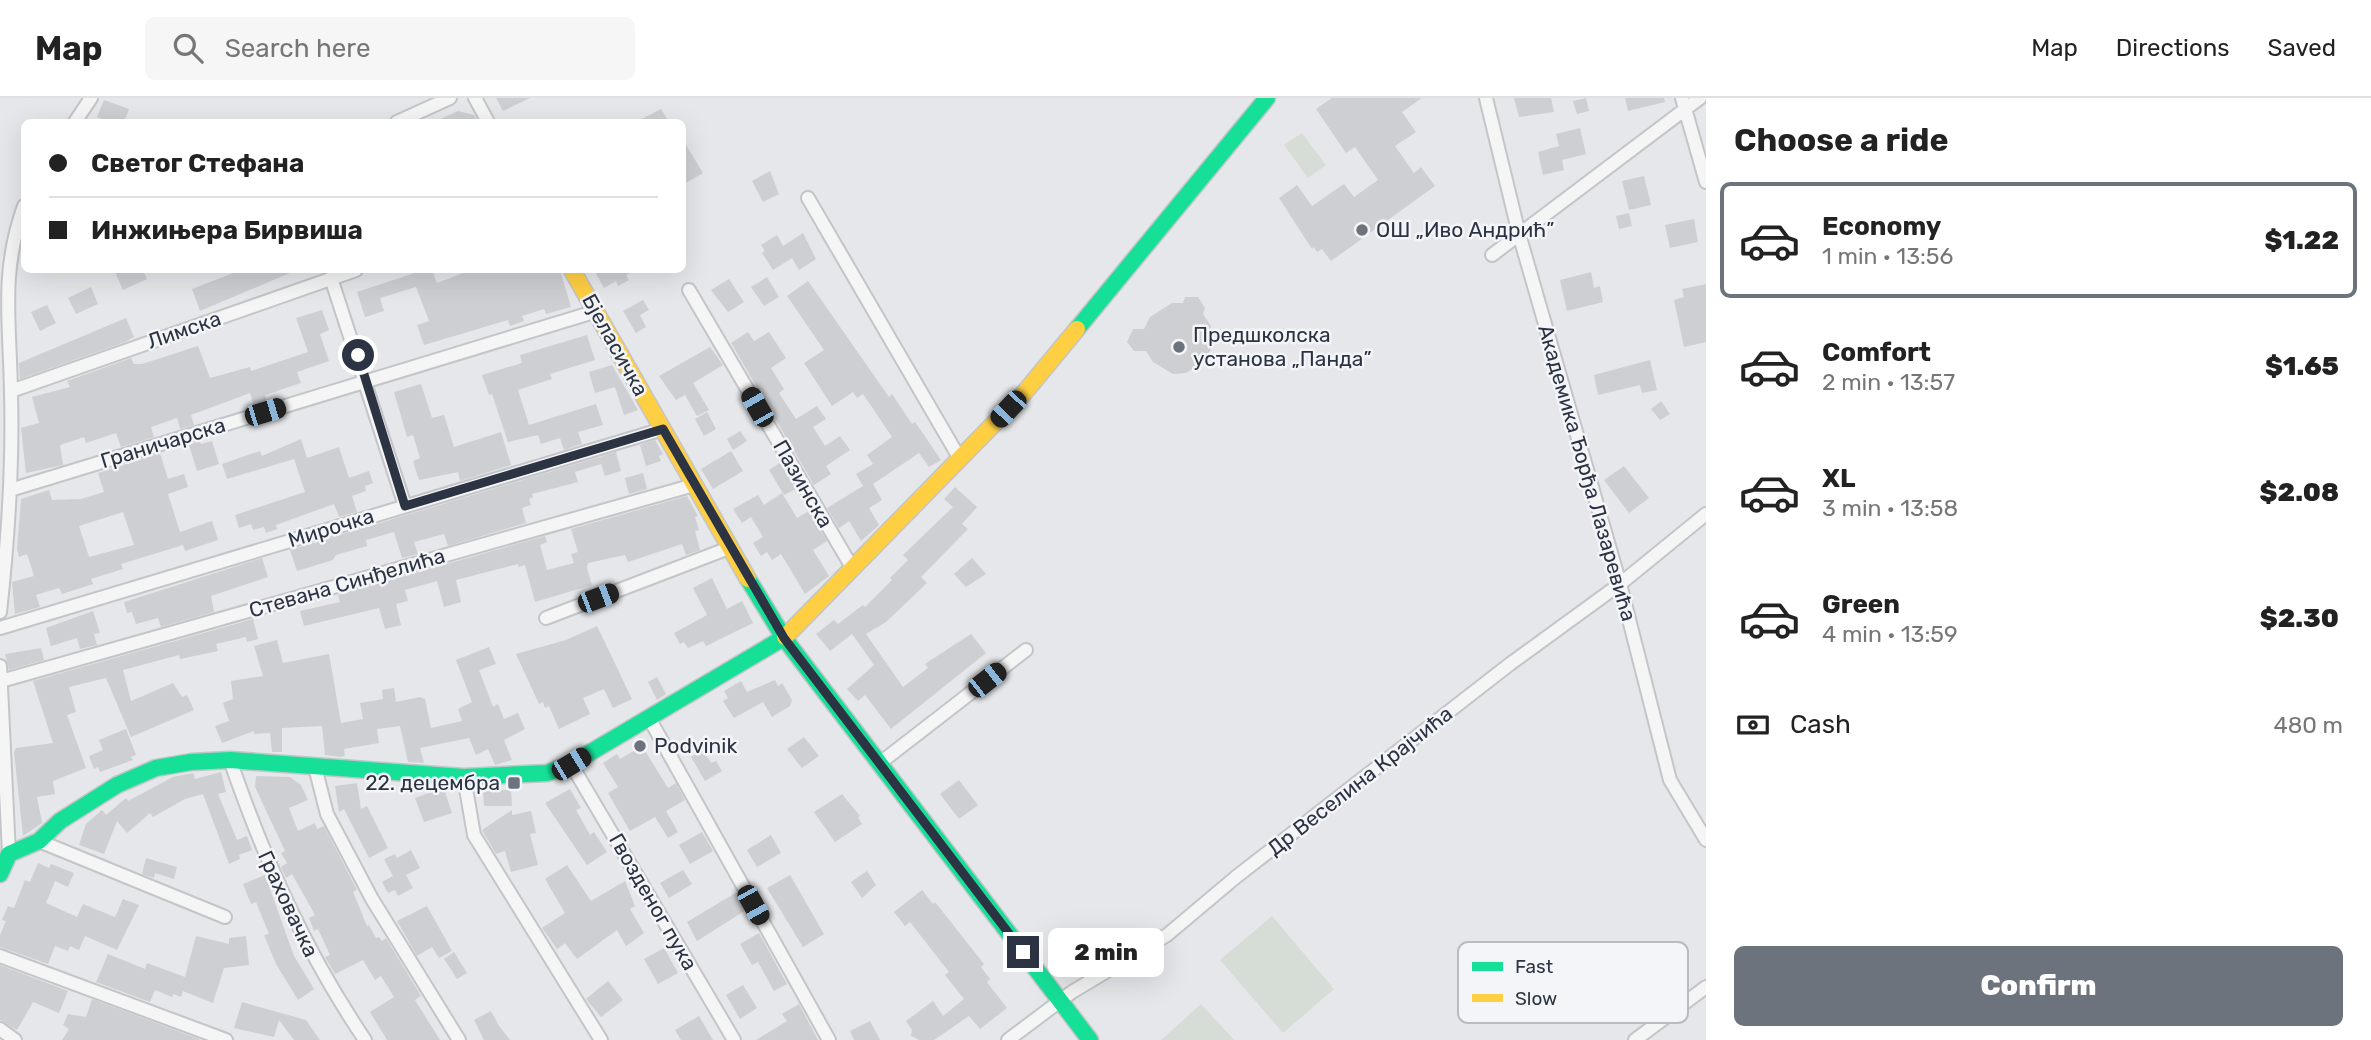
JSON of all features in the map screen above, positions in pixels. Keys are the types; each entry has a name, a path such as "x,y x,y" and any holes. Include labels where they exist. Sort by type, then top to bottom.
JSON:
{"street":[{"path":"77,119 91,98"},
{"path":"404,119 450,98"},
{"path":"475,98 486,119"},
{"path":"9,854 38,841 89,801 146,772 191,762 230,760 464,777 547,773 571,764 784,638 1024,393 1267,98"},
{"name":"Академика Ђорђа Лазаревића","path":"1486,98 1519,234 1620,584 1670,780 1706,840"},
{"path":"1492,255 1683,104 1700,98"},
{"path":"1683,104 1706,183"},
{"path":"808,198 960,459"},
{"path":"0,612 10,490 11,391 1,271 9,240 21,213"},
{"name":"Лимска","path":"11,391 347,273"},
{"name":"Бјеласичка","path":"574,273 729,548 784,638 1090,1040"},
{"path":"331,278 367,381 405,506"},
{"name":"Пазинска","path":"689,290 853,569"},
{"name":"Граничарска","path":"10,490 597,311"},
{"name":"Мирочка","path":"0,628 663,429"},
{"name":"Стевана Синђелића","path":"1,681 694,485"},
{"name":"Др Веселина Крајчића","path":"1008,1040 1061,1001 1167,935 1478,689 1620,584 1706,514"},
{"path":"546,618 729,548"},
{"path":"880,764 1026,650"},
{"path":"0,666 9,854 0,874"},
{"path":"649,718 829,1040"},
{"name":"Граховачка","path":"230,760 257,839 296,923 325,980 365,1040"},
{"name":"Гвозденог пука","path":"571,764 734,1040"},
{"path":"315,767 327,814 372,899 458,1040"},
{"path":"464,777 474,835 601,1040"},
{"path":"38,841 225,917"},
{"path":"0,956 226,1040"},
{"path":"1688,1000 1706,987"},
{"path":"1635,1040 1658,1023"},
{"path":"0,1030 15,1040"}],"shaded area":[{"path":"1302,133 1326,165 1308,178 1284,145"},
{"path":"1272,916 1334,989 1283,1033 1220,960"},
{"path":"1201,1004 1234,1040 1161,1040"}],"building":[{"path":"496,98 530,98 503,111"},
{"path":"1332,98 1422,98 1402,112 1416,132 1395,146 1414,173 1421,167 1435,186 1331,261 1322,249 1317,252 1314,247 1312,249 1279,198 1297,185 1312,206 1344,184 1354,197 1378,180 1355,147 1346,153 1316,109"},
{"path":"1514,98 1551,98 1554,112 1519,117"},
{"path":"1586,98 1589,111 1577,114 1573,101"},
{"path":"1625,98 1664,98 1665,102 1628,111"},
{"path":"104,100 129,109 125,119 97,117"},
{"path":"661,109 667,119 642,119"},
{"path":"458,111 474,115 476,119 441,119"},
{"path":"1580,128 1586,154 1562,160 1564,170 1543,175 1538,152 1559,146 1556,134"},
{"path":"686,145 703,173 686,183"},
{"path":"770,171 779,194 763,202 752,181"},
{"path":"1644,176 1651,205 1629,210 1622,181"},
{"path":"1629,213 1632,226 1619,229 1616,216"},
{"path":"1694,219 1698,242 1670,248 1665,225"},
{"path":"803,233 816,259 799,270 792,258 773,270 762,253 765,251 761,245 777,235 783,246"},
{"path":"1591,272 1594,288 1600,286 1603,302 1567,311 1560,280"},
{"path":"115,273 144,273 147,279 123,290"},
{"path":"233,273 290,273 200,311 192,289"},
{"path":"415,273 433,273 437,283 463,273 561,273 571,307 546,314 544,309 522,316 524,321 510,326 508,320 424,345 417,325 429,321 416,287 380,298 384,311 365,317 357,292"},
{"path":"596,273 630,273 626,275 629,280 618,286 616,281 604,288"},
{"path":"767,277 779,297 764,306 751,287"},
{"path":"729,279 744,302 728,312 711,290"},
{"path":"808,281 889,397 892,394 941,460 929,467 919,453 873,484 882,500 869,508 879,525 861,541 849,521 839,528 827,508 863,486 856,474 873,464 867,455 892,437 863,394 857,398 853,392 832,406 804,363 824,350 787,296"},
{"path":"1706,284 1706,342 1684,347 1674,300 1684,297 1682,289"},
{"path":"91,287 98,304 76,314 68,298"},
{"name":"Предшколска установа „Панда”","path":"1185,297 1198,297 1205,308 1203,314 1211,326 1211,349 1206,360 1186,373 1173,374 1153,362 1146,351 1134,351 1127,342 1133,329 1144,329 1150,317 1172,303 1183,303"},
{"path":"643,300 649,310 640,315 646,327 636,333 623,311"},
{"path":"47,305 56,323 40,331 31,312"},
{"path":"322,310 329,330 320,334 329,361 297,372 301,383 265,395 267,402 254,406 250,393 191,415 194,425 180,429 177,418 151,427 154,437 121,447 116,433 86,443 84,437 60,445 63,465 26,473 21,428 39,423 32,397 70,387 67,381 131,358 134,364 142,364 198,346 210,378 250,367 251,371 308,352 296,318"},
{"path":"126,318 134,337 20,379 19,363"},
{"path":"748,332 754,341 769,332 786,358 771,368 784,389 779,393 796,419 817,406 826,419 813,427 825,446 840,436 850,450 826,466 831,474 814,485 731,343"},
{"path":"587,335 595,360 550,374 552,379 518,390 529,425 596,404 603,425 578,432 582,444 564,450 560,438 541,444 538,435 508,442 492,394 489,395 482,375 522,363 520,355"},
{"path":"710,347 723,365 693,383 709,410 697,416 685,395 676,400 659,376"},
{"path":"1650,360 1657,390 1642,393 1640,385 1598,395 1594,375"},
{"path":"612,365 638,410 624,415 615,387 595,393 589,372"},
{"path":"421,384 432,418 444,415 454,447 501,432 511,465 460,481 458,472 419,480 413,461 420,458 413,435 407,437 394,392"},
{"path":"1661,401 1670,414 1660,420 1651,409"},
{"path":"707,412 716,429 704,436 695,419"},
{"path":"740,431 747,441 733,450 727,439"},
{"path":"301,439 307,458 339,447 349,478 369,471 373,483 365,486 366,491 352,496 357,512 339,517 334,504 276,525 277,529 266,533 264,527 253,530 251,524 239,528 235,515 305,492 294,459 227,479 222,464 260,451 262,456"},
{"path":"655,440 663,454 659,456 661,461 646,466 640,445"},
{"path":"200,441 201,444 212,441 219,464 197,471 189,445"},
{"path":"731,451 743,471 713,489 701,469"},
{"path":"616,452 621,471 605,476 601,464 575,472 578,482 532,494 533,497 529,499 531,505 522,508 526,523 448,546 444,534 414,542 418,554 402,558 394,532 366,540 367,546 336,555 333,560 297,571 290,550"},
{"path":"160,453 168,479 184,474 188,487 168,494 180,532 212,521 218,540 185,551 183,545 121,564 123,569 91,579 93,584 62,594 59,588 36,595 40,607 15,614 12,582 34,576 27,554 19,557 17,549 21,499 49,490 52,500 81,499 104,492 98,473","holes":["123,512 134,545 89,557 79,526"]},
{"path":"780,463 796,489 784,495 769,470"},
{"path":"1624,466 1649,498 1629,513 1604,480"},
{"path":"643,473 647,489 629,494 625,478"},
{"path":"955,487 977,507 962,524 968,529 921,577 927,583 886,622 866,634 903,687 928,668 925,664 971,634 986,653 891,729 865,695 858,701 847,689 874,665 852,634 830,651 816,634 834,620 838,624 863,605 865,607 892,580 890,578 908,560 903,555 953,507 944,499"},
{"path":"782,493 797,518 809,511 827,541 813,550 829,576 805,594 781,554 772,560 767,552 761,556 753,543 763,537 751,517 742,523 733,509 758,495 764,505"},
{"path":"687,496 698,516 695,517 699,530 695,531 700,550 686,555 682,544 628,562 625,555 588,563 592,585 535,602 525,565 518,567 518,564 456,580 461,602 444,607 437,581 405,590 408,601 396,604 401,625 385,629 379,608 304,626 300,611 340,602 338,595 545,536 547,542 540,545 547,570 574,563 571,554 578,552 571,529"},
{"path":"262,558 268,577 211,596 214,612 161,627 158,618 136,624 132,612 127,613 124,602"},
{"path":"972,558 986,574 966,587 954,574"},
{"path":"712,578 727,609 742,601 753,623 706,646 703,641 688,648 684,642 680,644 674,633 707,615 693,588"},
{"path":"93,611 100,633 94,634 97,645 80,649 77,638 51,646 46,628"},
{"path":"253,619 258,639 247,642 246,637 216,644 218,651 180,659 179,655 123,670 131,701 173,683 182,697 187,695 194,710 131,737 106,678 69,687 76,712 67,715 86,768 53,781 55,794 37,797 42,823 23,836 14,752 16,748 53,743 33,681"},
{"path":"597,626 632,699 613,708 604,689 583,698 590,714 559,729 549,706 545,708 543,702 539,704 516,654 566,640"},
{"path":"277,640 283,663 329,654 341,723 363,719 360,703 383,699 382,690 394,688 396,702 420,697 425,699 431,728 462,721 458,709 472,702 456,660 489,647 496,664 479,670 493,707 498,704 504,719 518,713 525,729 504,740 512,760 495,765 488,749 476,755 469,738 420,748 424,763 408,762 400,726 377,729 379,743 344,749 345,756 340,757 325,755 322,726 282,728 282,752 272,752 270,733 254,734 254,731 222,743 215,726 229,721 223,703 233,699 231,681 263,676 254,646"},
{"path":"41,648 44,660 9,670 5,654"},
{"path":"657,677 666,694 657,700 648,682"},
{"path":"775,680 778,686 782,683 792,700 790,706 772,717 763,702 734,718 723,701 728,698 724,691 741,681 747,692"},
{"path":"126,729 136,755 131,757 133,760 100,772 98,767 94,769 89,756 103,750 99,740"},
{"path":"804,737 819,756 802,768 787,749"},
{"path":"642,746 668,788 676,783 685,800 666,811 678,832 668,838 655,817 630,831 608,793 618,787 603,763 617,754 620,759"},
{"path":"703,750 711,763 716,761 722,771 705,781 691,757"},
{"path":"221,772 226,792 218,794 237,840 247,836 252,850 239,855 240,859 229,864 203,794 185,799 153,817 150,813 127,833 117,821 104,854 79,845 86,824 102,810 106,815 126,798 128,801 173,777 193,773 195,779"},
{"path":"256,776 290,777 301,785 308,800 289,808 298,831 315,823 317,829 324,826 357,890 353,892 367,926 369,925 376,938 379,937 382,941 386,938 421,996 415,1000 440,1040 387,1040 370,1012 394,997 381,976 375,980 363,960 335,974 325,957 330,955 318,929 314,931 309,918 315,915 292,874 286,878 281,867 287,863 281,853 285,851 255,787"},
{"path":"959,780 978,805 959,819 940,794"},
{"path":"357,783 361,809 367,806 388,848 369,858 344,809 339,812 335,786"},
{"path":"570,789 581,808 576,810 590,835 594,832 607,852 587,865 545,803"},
{"path":"511,790 512,806 484,806 483,791"},
{"path":"432,792 445,792 452,813 424,822 415,798"},
{"path":"842,794 860,816 858,817 862,824 835,842 814,812"},
{"path":"512,810 512,815 531,811 536,833 530,834 538,865 511,872 505,851 496,854 482,830"},
{"path":"702,832 713,851 690,864 679,845"},
{"path":"771,835 781,853 757,867 747,850"},
{"path":"411,850 420,868 406,875 413,888 398,896 395,890 388,893 382,882 393,876 384,859 395,854 397,858"},
{"path":"146,858 177,867 174,879 155,873 154,878 142,874"},
{"path":"38,863 49,868 51,864 74,873 68,887 55,881 46,903 77,917 83,904 115,917 123,899 139,905 117,950 85,936 79,950 70,946 68,951 55,946 48,964 0,947 0,935 6,921 2,920 8,906 14,908 25,880 30,882"},
{"path":"567,865 591,901 625,881 635,906 630,909 644,933 626,946 617,930 577,959 565,943 557,949 542,928 565,913 545,879"},
{"path":"683,870 692,884 669,898 660,883"},
{"path":"867,871 876,885 862,898 851,882"},
{"path":"265,875 294,956 314,989 298,1000 276,964 264,935 269,934 256,902 251,904 243,884"},
{"path":"790,875 824,934 803,947 767,888"},
{"path":"922,890 933,904 935,902 984,964 981,967 990,979 987,982 1007,1008 980,1029 969,1016 934,1040 919,1040 911,1036 912,1030 906,1021 933,1001 943,1016 964,999 945,975 949,972 910,922 905,926 894,912"},
{"path":"737,892 746,910 697,941 687,922"},
{"path":"427,906 452,951 439,958 432,947 417,956 397,921"},
{"path":"759,933 787,984 774,991 758,962 752,965 740,944"},
{"path":"196,936 229,944 229,938 246,936 249,965 224,968 213,1003 183,991 181,997 173,994 172,997 155,990 150,1002 96,982 108,954 145,969 147,963 185,977"},
{"path":"664,948 678,973 658,984 644,959"},
{"path":"454,952 467,973 457,979 444,959"},
{"path":"0,965 68,991 59,1013 33,1002 17,1030 0,1020"},
{"path":"608,981 623,1000 601,1017 586,999"},
{"path":"743,985 757,1008 740,1019 726,995"},
{"path":"92,999 199,1040 62,1040 69,1029 63,1025 68,1014 86,1017"},
{"path":"242,1002 306,1020 320,1040 294,1040 279,1020 274,1037 234,1028"},
{"path":"799,1004 818,1040 756,1040 787,1021 782,1014"},
{"path":"491,1011 510,1040 484,1040 474,1020"},
{"path":"699,1016 713,1040 681,1040 675,1030"},
{"path":"870,1021 880,1040 854,1040 850,1031"}],"traffic: fast":[{"path":"1077,329 1267,98"},
{"path":"748,579 784,638 1090,1040"},
{"path":"0,874 9,854 39,841 60,821 117,785 156,768 191,762 230,760 464,777 547,773 571,764 785,637"}],"traffic: slow":[{"path":"574,273 748,579"},
{"path":"785,637 1024,393 1077,329"}],"place":[{"name":"ОШ „Иво Андрић”","path":"1362,230"},
{"name":"Предшколска установа „Панда”","path":"1179,347"},
{"name":"Podvinik","path":"640,746"},
{"name":"22. децембра","path":"514,783"}],"route":[{"path":"358,355 405,506 663,429 729,548 784,638 1023,952"}]}
